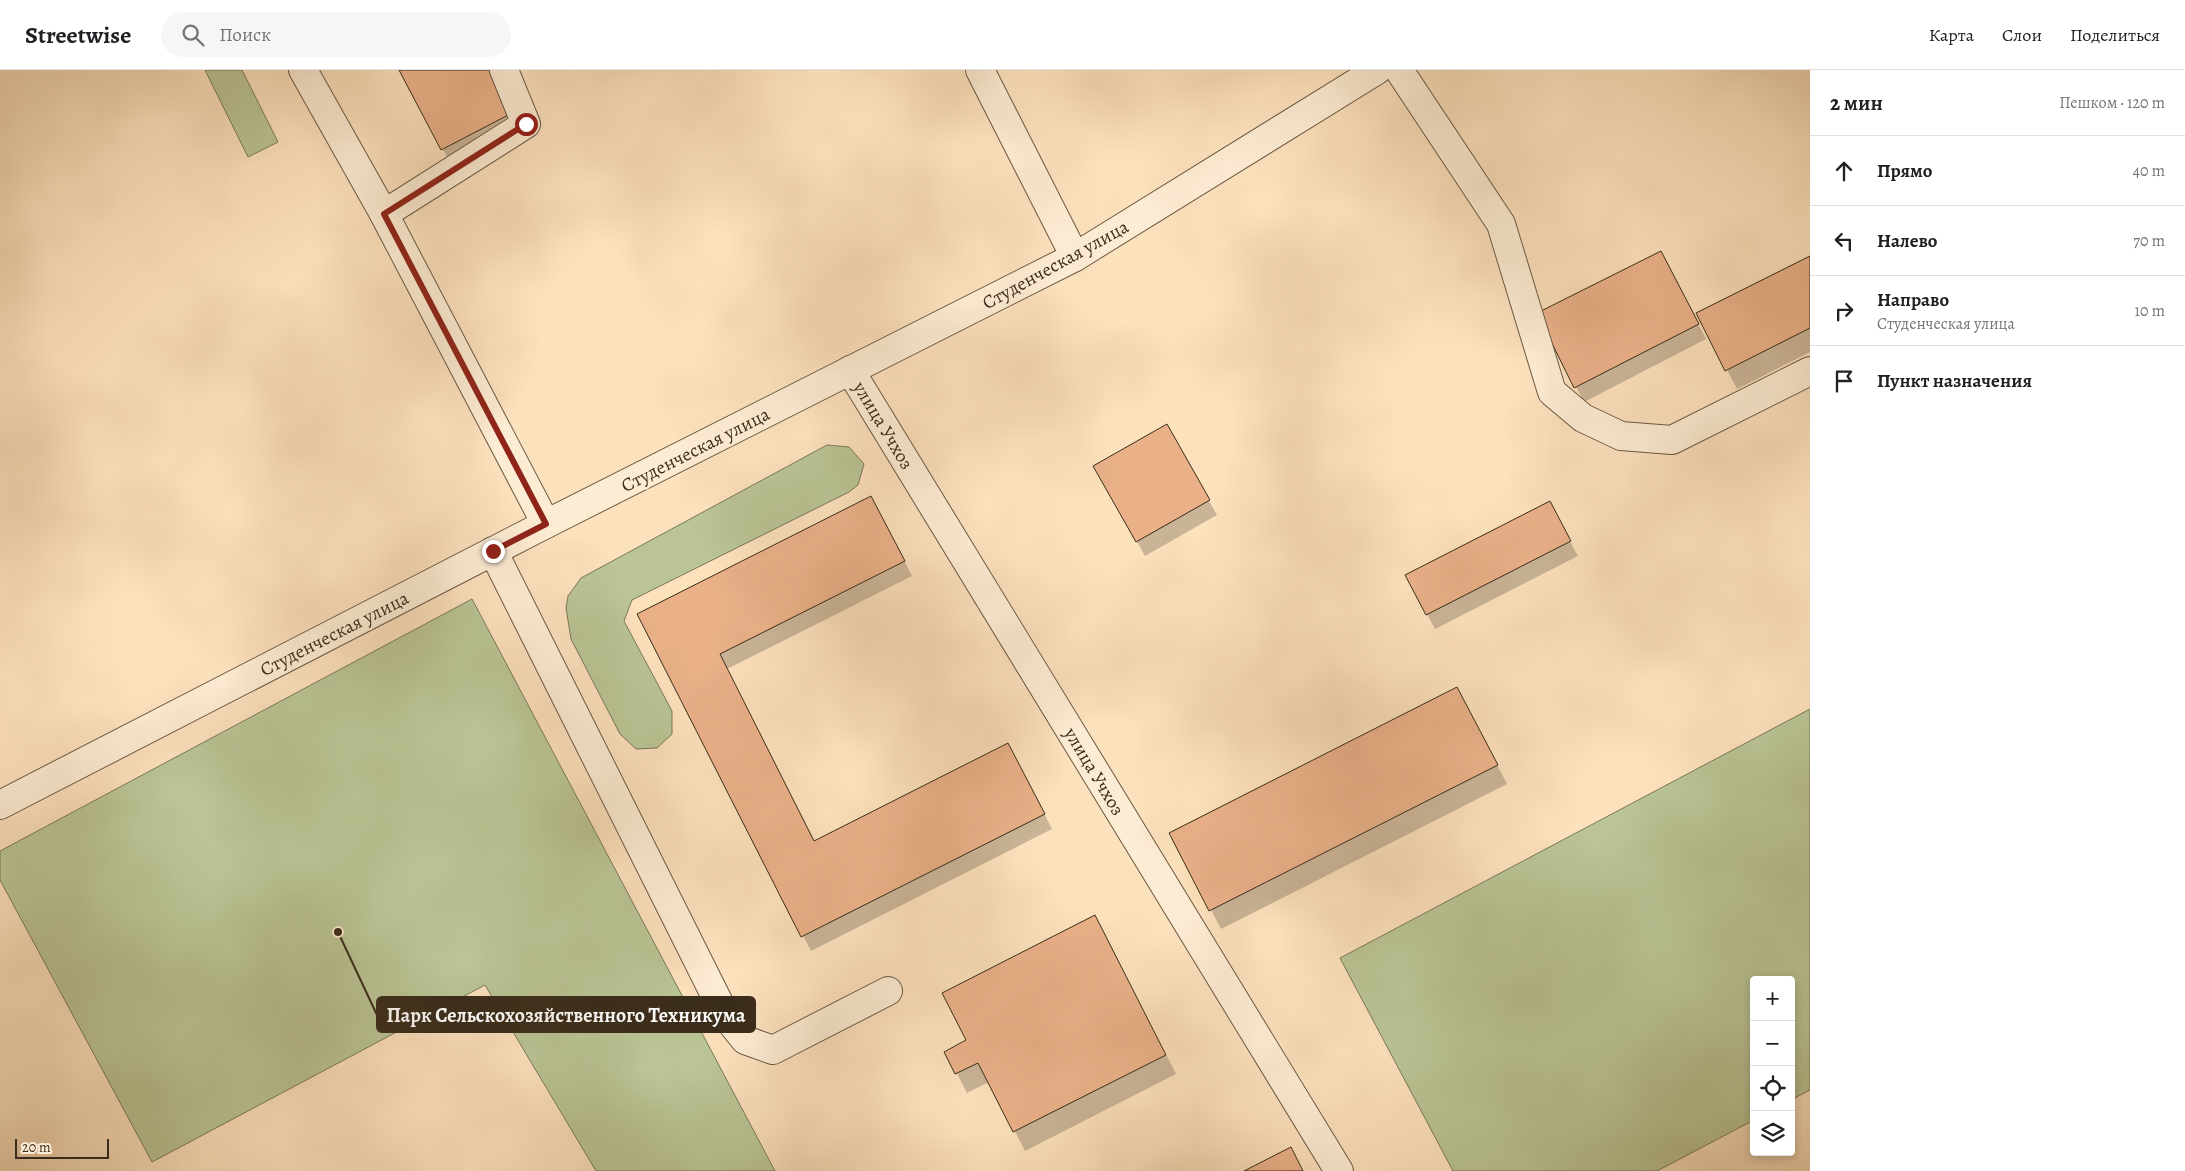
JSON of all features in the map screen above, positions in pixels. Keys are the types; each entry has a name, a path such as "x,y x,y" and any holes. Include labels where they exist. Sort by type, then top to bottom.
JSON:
{"street":[{"path":"303,70 384,214 546,524"},
{"path":"384,214 526,124 504,70"},
{"path":"980,70 1075,257"},
{"name":"Студенческая улица","path":"0,805 493,551 1075,257 1376,70"},
{"path":"1399,70 1501,224 1552,392 1583,418 1621,436 1672,440 1810,371"},
{"name":"улица Учхоз","path":"850,370 1339,1171"},
{"path":"493,551 725,1015 745,1040 773,1050 888,991"}],"green space":[{"path":"205,70 242,70 278,142 248,157"},
{"path":"827,445 849,447 864,464 858,485 849,492 632,600 624,621 672,711 672,734 657,748 636,749 620,734 571,639 566,608 568,596 581,578"},
{"path":"472,599 775,1171 596,1171 485,985 152,1162 0,880 0,851"},
{"path":"1810,709 1810,1090 1795,1098 1795,976 1750,976 1750,1122 1657,1171 1453,1171 1340,958"}],"building":[{"path":"399,70 492,70 514,112 441,150"},
{"path":"1661,251 1699,324 1574,388 1537,313"},
{"path":"1810,256 1810,328 1725,371 1696,313"},
{"path":"1167,424 1210,500 1136,542 1093,466"},
{"path":"871,496 905,561 720,654 814,841 1008,743 1045,814 801,937 637,614"},
{"path":"1550,501 1571,541 1426,615 1405,575"},
{"path":"1457,687 1498,765 1209,911 1169,833"},
{"path":"1095,915 1166,1055 1013,1132 978,1063 955,1074 944,1052 966,1040 942,993"},
{"path":"1291,1147 1303,1171 1244,1171"}],"place":[{"name":"Парк Сельскохозяйственного Техникума","path":"338,932"}],"route":[{"path":"493,551 546,524 384,214 526,124"}]}
